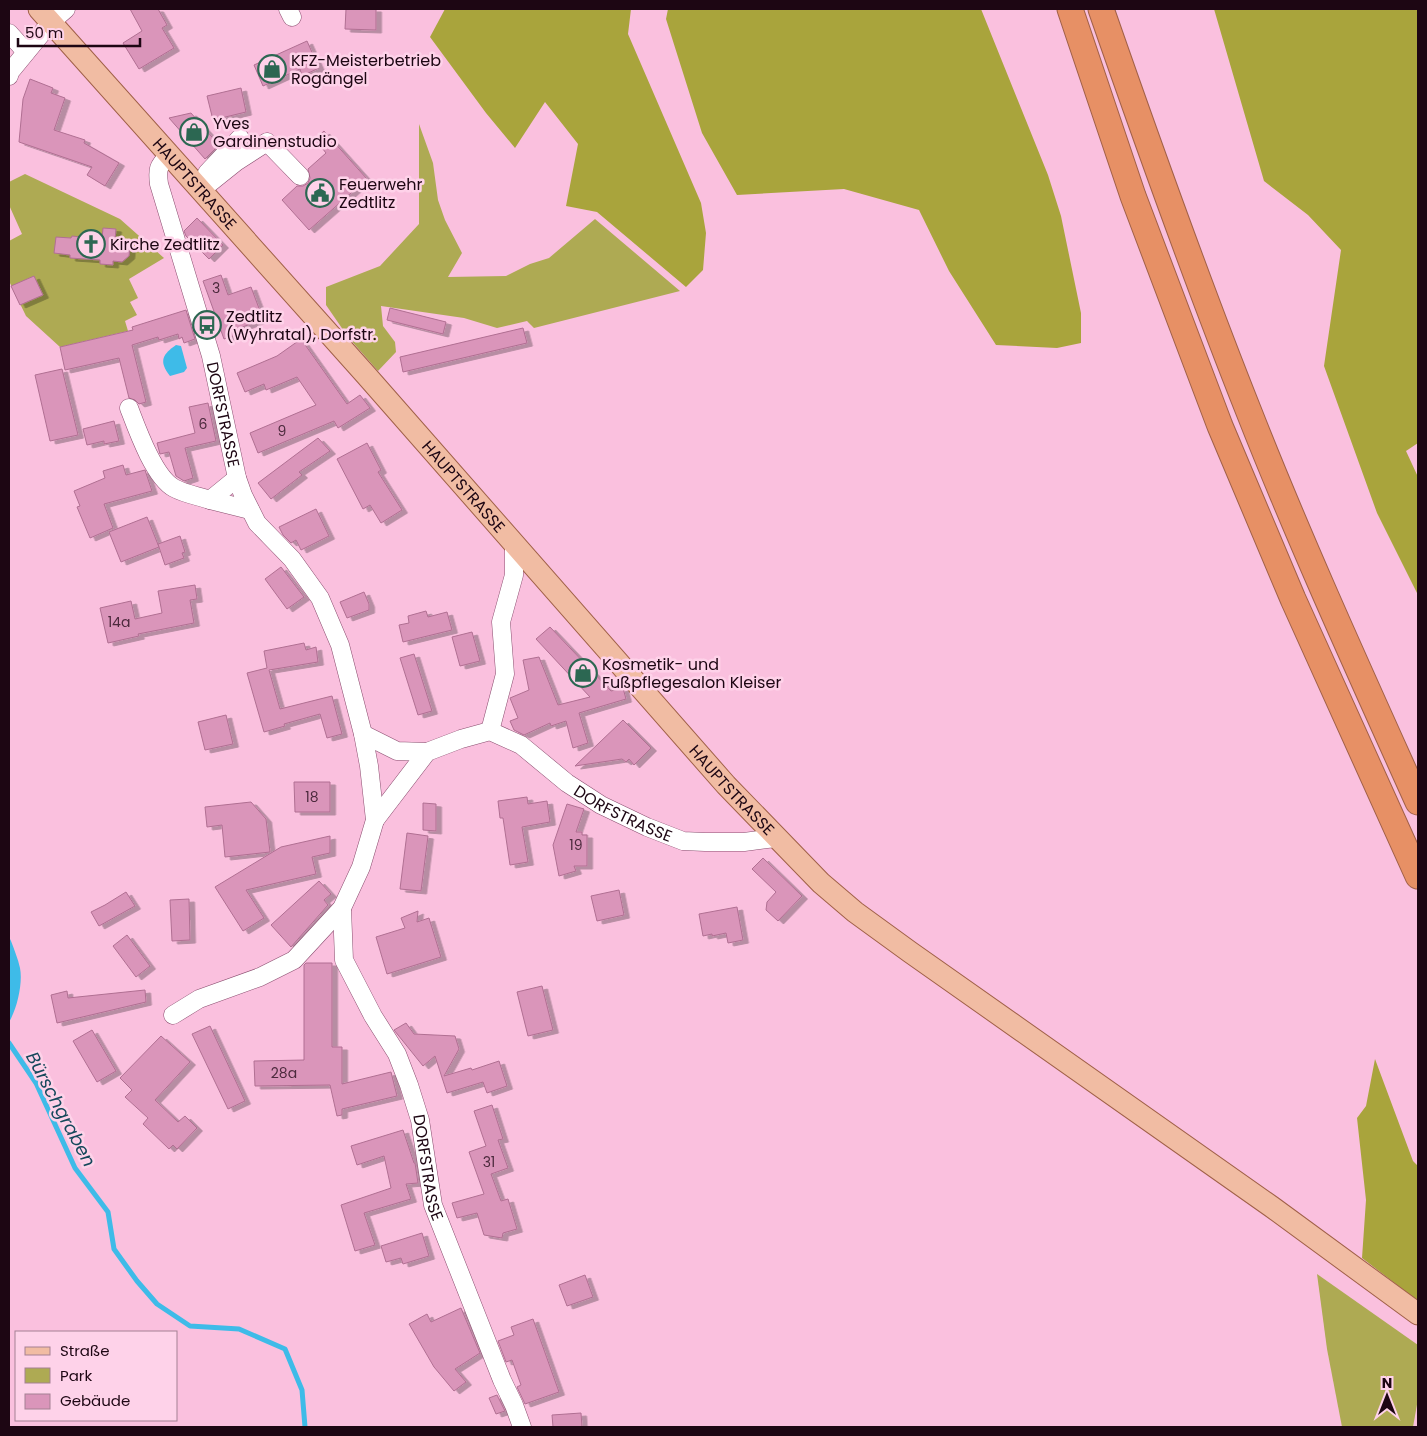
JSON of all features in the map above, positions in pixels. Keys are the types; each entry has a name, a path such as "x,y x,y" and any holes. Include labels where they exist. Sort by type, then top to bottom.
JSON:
{"highway":[{"path":"1070,9 1133,196 1220,426 1293,599 1418,876"},
{"path":"1101,9 1161,182 1249,412 1322,588 1418,802"}],"main road":[{"name":"HAUPTSTRASSE","path":"52,13 169,155 726,785 775,838 821,883 855,912 889,937 1272,1207 1418,1314"}],"street":[{"name":"HAUPTSTRASSE","path":"9,76 52,13"},
{"path":"9,33 26,52"},
{"path":"198,187 240,138"},
{"path":"198,187 268,142 300,176"},
{"name":"DORFSTRASSE","path":"169,155 160,164 157,172 159,184 211,356 242,495 257,523 292,559 320,598 340,645 363,734 369,766 375,820"},
{"path":"130,408 143,447 172,487 210,500 250,510"},
{"name":"DORFSTRASSE","path":"210,500 237,478"},
{"path":"363,734 397,751 427,752 461,739 490,731 505,674 501,622 514,575 514,544"},
{"name":"DORFSTRASSE","path":"490,731 521,745 567,783 601,806 647,827 683,840 704,842 744,842 775,838"},
{"name":"DORFSTRASSE","path":"173,1015 198,999 260,977 294,960 342,908 361,867 375,820 427,752"},
{"name":"DORFSTRASSE","path":"342,908 344,960 373,1016 397,1054 406,1077 420,1120 433,1204 522,1427"}],"green space":[{"path":"419,124 433,163 438,200 445,220 462,253 448,277 506,276 530,264 549,258 595,219 680,291 534,328 527,321 497,328 464,318 381,306 383,326 395,342 396,352 378,371 348,337 326,305 326,287 380,266 419,224"},
{"path":"25,174 120,219 164,258 129,279 138,298 130,302 137,315 125,321 128,331 60,347 26,316 9,281 9,241 22,234 9,205 9,182"},
{"path":"1317,1274 1418,1345 1418,1399 1413,1427 1342,1427 1327,1349"}],"shaded area":[{"path":"445,9 631,9 628,34 701,203 706,233 703,270 686,287 597,212 566,206 578,144 545,102 515,148 486,113 430,37"},
{"path":"668,9 981,9 1048,175 1061,216 1081,313 1081,343 1057,348 996,345 949,271 919,210 844,189 737,195 702,133 666,19"},
{"path":"1214,9 1418,9 1418,443 1406,451 1418,477 1418,595 1377,513 1324,366 1341,250 1308,215 1264,181"},
{"path":"1375,1059 1413,1161 1418,1166 1418,1301 1362,1258 1366,1200 1357,1118 1366,1106"}],"water":[{"path":"176,345 181,346 187,368 184,372 170,376 163,362 165,355"},
{"path":"9,937 20,968 21,981 15,1010 9,1022"}],"building":[{"path":"130,9 158,9 167,25 162,28 174,48 139,69 123,43 142,31"},
{"path":"346,9 376,9 376,30 345,29"},
{"path":"307,41 319,68 302,76 300,69 263,86 254,65"},
{"path":"30,79 53,88 51,93 65,98 54,130 85,140 84,143 119,163 105,186 87,175 92,167 19,142 23,99"},
{"path":"241,88 246,112 213,120 207,96"},
{"path":"191,113 219,145 205,159 169,118"},
{"name":"Feuerwehr Zedtlitz","path":"324,131 367,179 309,230 282,200 297,186 303,186 308,183 310,178 308,169 326,153 315,139"},
{"path":"197,218 223,245 209,259 186,236 184,231"},
{"name":"Kirche Zedtlitz","path":"103,228 116,229 115,240 124,241 130,248 129,256 122,262 113,261 113,265 100,264 100,260 70,258 70,255 54,253 56,237 71,238 72,236 102,239"},
{"path":"221,275 228,295 251,287 263,319 240,328 242,333 224,339 203,281"},
{"path":"34,276 43,295 20,305 11,286"},
{"path":"390,308 446,322 443,334 387,320"},
{"path":"186,310 195,339 184,343 182,337 179,339 178,334 159,340 158,337 132,345 146,402 139,404 129,398 119,358 65,370 60,347 133,330 132,327"},
{"path":"523,328 527,343 403,372 400,357"},
{"path":"301,339 347,404 360,395 370,408 338,428 334,421 258,453 250,433 316,405 297,377 266,390 264,384 245,392 237,373 277,356"},
{"path":"62,369 78,435 50,441 35,375"},
{"path":"208,403 216,441 185,448 193,478 184,481 176,476 169,452 160,454 157,443 195,433 189,407"},
{"path":"114,421 119,441 104,444 104,441 87,445 83,429"},
{"path":"318,438 330,451 299,472 302,475 271,499 258,483"},
{"path":"367,443 381,470 378,472 402,510 381,523 370,505 363,509 337,459"},
{"path":"123,465 126,475 145,470 152,491 104,504 113,528 90,538 77,507 80,506 74,491 105,478 103,471"},
{"path":"316,509 329,536 301,550 296,540 291,543 283,535 279,527"},
{"path":"147,517 159,547 121,562 109,532"},
{"path":"180,536 185,552 182,553 184,558 165,565 158,544"},
{"path":"281,567 304,597 287,609 265,579"},
{"path":"195,585 197,599 190,600 194,623 138,634 139,636 108,643 100,608 131,601 135,619 162,613 158,591"},
{"path":"364,592 369,604 369,610 347,618 340,602"},
{"path":"426,611 428,617 447,612 452,630 403,642 399,625 409,623 408,616"},
{"path":"550,627 611,691 623,688 626,699 579,713 588,743 573,748 566,721 551,726 550,723 524,735 514,730 510,721 518,718 510,698 529,690 523,660 539,657 558,705 590,697 536,639"},
{"path":"472,632 480,661 460,666 452,637"},
{"path":"304,643 306,650 316,647 318,662 269,670 280,709 332,696 342,734 327,738 320,714 264,732 247,673 267,668 264,651"},
{"path":"414,654 432,711 418,715 400,658"},
{"path":"226,715 233,744 205,750 198,722"},
{"path":"623,720 651,748 634,765 629,759 626,762 622,759 575,766"},
{"path":"294,782 330,782 330,812 295,812"},
{"path":"527,797 528,804 547,801 550,822 522,827 528,862 510,865 503,818 500,818 498,801"},
{"path":"251,802 266,819 270,852 225,857 222,825 207,827 205,807"},
{"path":"423,803 436,804 436,831 423,830"},
{"path":"567,804 584,809 576,832 582,832 582,835 587,835 587,866 574,866 576,871 559,876 553,845"},
{"path":"407,833 428,836 421,891 400,889"},
{"path":"330,836 330,853 312,857 316,874 246,890 264,918 243,931 215,887 281,847"},
{"path":"763,858 802,896 778,921 766,910 767,902 776,892 752,869"},
{"path":"319,881 331,894 324,900 328,905 291,947 271,925"},
{"path":"619,890 624,915 597,921 591,896"},
{"path":"126,892 135,906 99,926 91,912"},
{"path":"189,899 190,940 172,941 170,900"},
{"path":"737,907 743,940 728,943 726,933 703,936 699,914"},
{"path":"418,911 417,922 429,918 441,957 387,974 376,937 405,928 401,918"},
{"path":"127,935 150,966 136,977 113,946"},
{"path":"306,963 332,963 332,1047 342,1047 342,1084 391,1072 397,1096 342,1109 342,1115 337,1116 330,1085 255,1086 254,1061 304,1060 304,965"},
{"path":"542,986 553,1030 528,1036 517,992"},
{"path":"145,990 146,1002 57,1023 51,995 67,991 68,998"},
{"path":"406,1023 414,1034 455,1036 459,1049 444,1076 471,1068 472,1070 499,1061 507,1086 487,1093 483,1082 447,1093 435,1056 423,1066 394,1030"},
{"path":"210,1026 245,1101 228,1109 192,1034"},
{"path":"92,1030 116,1071 97,1082 73,1041"},
{"path":"161,1036 190,1062 155,1100 178,1122 185,1116 197,1128 177,1149 173,1145 169,1149 143,1124 148,1118 125,1097 132,1090 120,1078"},
{"path":"492,1105 503,1139 498,1140 508,1168 491,1174 501,1201 508,1199 517,1229 503,1233 502,1238 484,1235 477,1213 457,1218 452,1203 484,1194 469,1152 486,1146 474,1111"},
{"path":"403,1130 415,1163 418,1183 406,1184 411,1199 364,1213 375,1245 355,1251 341,1205 391,1188 384,1156 357,1165 351,1146"},
{"path":"422,1233 429,1256 403,1264 401,1258 386,1262 381,1246"},
{"path":"585,1275 593,1297 567,1306 559,1285"},
{"path":"461,1308 480,1353 455,1369 466,1382 454,1391 434,1367 409,1324 427,1314 431,1322"},
{"path":"533,1319 559,1392 525,1404 517,1387 521,1385 512,1360 506,1362 498,1341 514,1335 511,1327"},
{"path":"497,1395 505,1411 496,1414 489,1398"},
{"path":"581,1413 582,1427 553,1427 552,1415"}],"waterway":[{"name":"Bürschgraben","path":"9,1043 36,1083 75,1168 108,1212 114,1249 137,1281 157,1304 190,1326 239,1329 285,1349 302,1390 305,1427"}],"place":[{"name":"KFZ-Meisterbetrieb Rogängel","path":"272,69"},
{"name":"Yves Gardinenstudio","path":"194,132"},
{"name":"Feuerwehr Zedtlitz","path":"320,193"},
{"name":"Kirche Zedtlitz","path":"91,244"},
{"name":"Zedtlitz (Wyhratal), Dorfstr.","path":"207,325"},
{"name":"Kosmetik- und Fußpflegesalon Kleiser","path":"583,673"}]}
